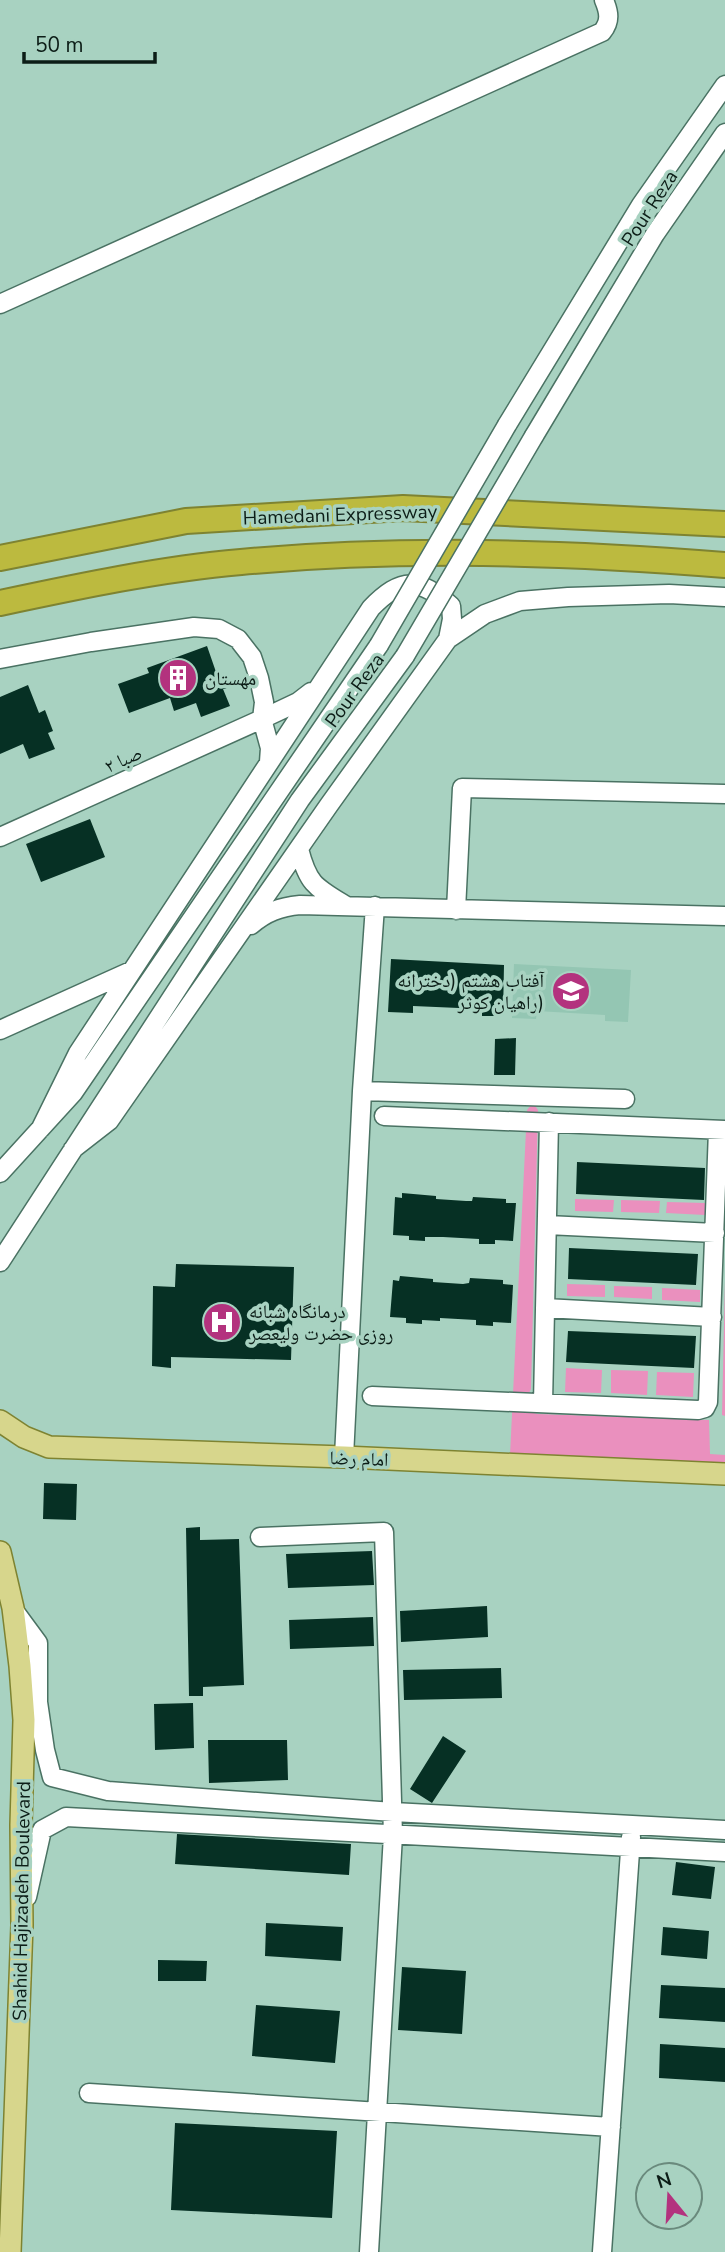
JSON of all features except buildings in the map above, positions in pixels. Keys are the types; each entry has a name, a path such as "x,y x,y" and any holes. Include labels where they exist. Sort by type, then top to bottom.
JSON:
{"highway":[{"name":"Hamedani Expressway","path":"0,558 186,521 403,508 725,524"},
{"path":"0,603 97,583 240,562 406,552 611,556 725,565"}],"main road":[{"name":"امام رضا","path":"0,1421 24,1437 50,1447 725,1474"},
{"name":"Shahid Hajizadeh Boulevard","path":"0,1552 13,1608 24,1720 22,1925 10,2252"}],"street":[{"path":"0,303 602,32 609,15 604,0"},
{"name":"Pour Reza","path":"0,1173 73,1093 379,645 507,425 641,205 725,85"},
{"name":"Pour Reza","path":"0,1262 300,800 405,656 655,234 725,133"},
{"path":"41,1128 78,1053 371,608 385,593 404,584 432,589 451,606 452,620 448,639"},
{"path":"73,1149 109,1121 448,639 485,614 520,601 669,594 725,597"},
{"path":"0,659 182,629 219,629 238,639 252,657 264,702 262,719 270,748 269,762"},
{"name":"صبا ۲","path":"0,837 298,702 320,685"},
{"path":"456,910 462,788 725,794"},
{"path":"299,849 304,870 315,887 345,905"},
{"path":"239,934 263,915 281,907 345,905 725,916"},
{"path":"344,1457 362,1091 375,906"},
{"path":"0,1030 132,970"},
{"path":"362,1091 625,1099"},
{"path":"372,1396 698,1410 705,1408 708,1402 722,1130 384,1116"},
{"path":"542,1403 549,1122"},
{"path":"0,1241 28,1218"},
{"path":"547,1225 715,1233"},
{"path":"545,1308 712,1317"},
{"path":"260,1537 384,1532 393,1835 369,2252"},
{"path":"13,1608 37,1643 38,1702 52,1777 108,1791 393,1812 725,1830"},
{"path":"22,1925 42,1830 66,1817 725,1852"},
{"path":"602,2252 632,1825"},
{"path":"89,2093 611,2127"}],"shaded area":[{"name":"آفتاب هشتم (دخترانه راهیان کوثر)","path":"514,964 631,970 628,1022 605,1021 605,1015 537,1011 536,1019 512,1018"},
{"path":"533,1103 538,1110 531,1389 522,1406 529,1412 538,1414 709,1420 710,1454 725,1455 725,1465 510,1455 527,1110"},
{"path":"575,1199 614,1200 613,1212 575,1211"},
{"path":"621,1200 660,1201 659,1213 621,1212"},
{"path":"667,1202 705,1203 705,1215 666,1213"},
{"path":"725,1280 725,1416 722,1415"},
{"path":"567,1284 605,1285 605,1297 567,1296"},
{"path":"614,1286 652,1287 652,1299 614,1297"},
{"path":"662,1288 700,1290 700,1302 662,1300"},
{"path":"566,1368 602,1370 601,1393 565,1392"},
{"path":"611,1370 648,1371 647,1395 611,1393"},
{"path":"657,1372 694,1373 693,1397 656,1395"}],"place":[{"name":"مهستان","path":"178,678"},
{"name":"آفتاب هشتم (دخترانه راهیان کوثر)","path":"571,991"},
{"name":"درمانگاه شبانه روزی حضرت ولیعصر","path":"222,1322"}]}
